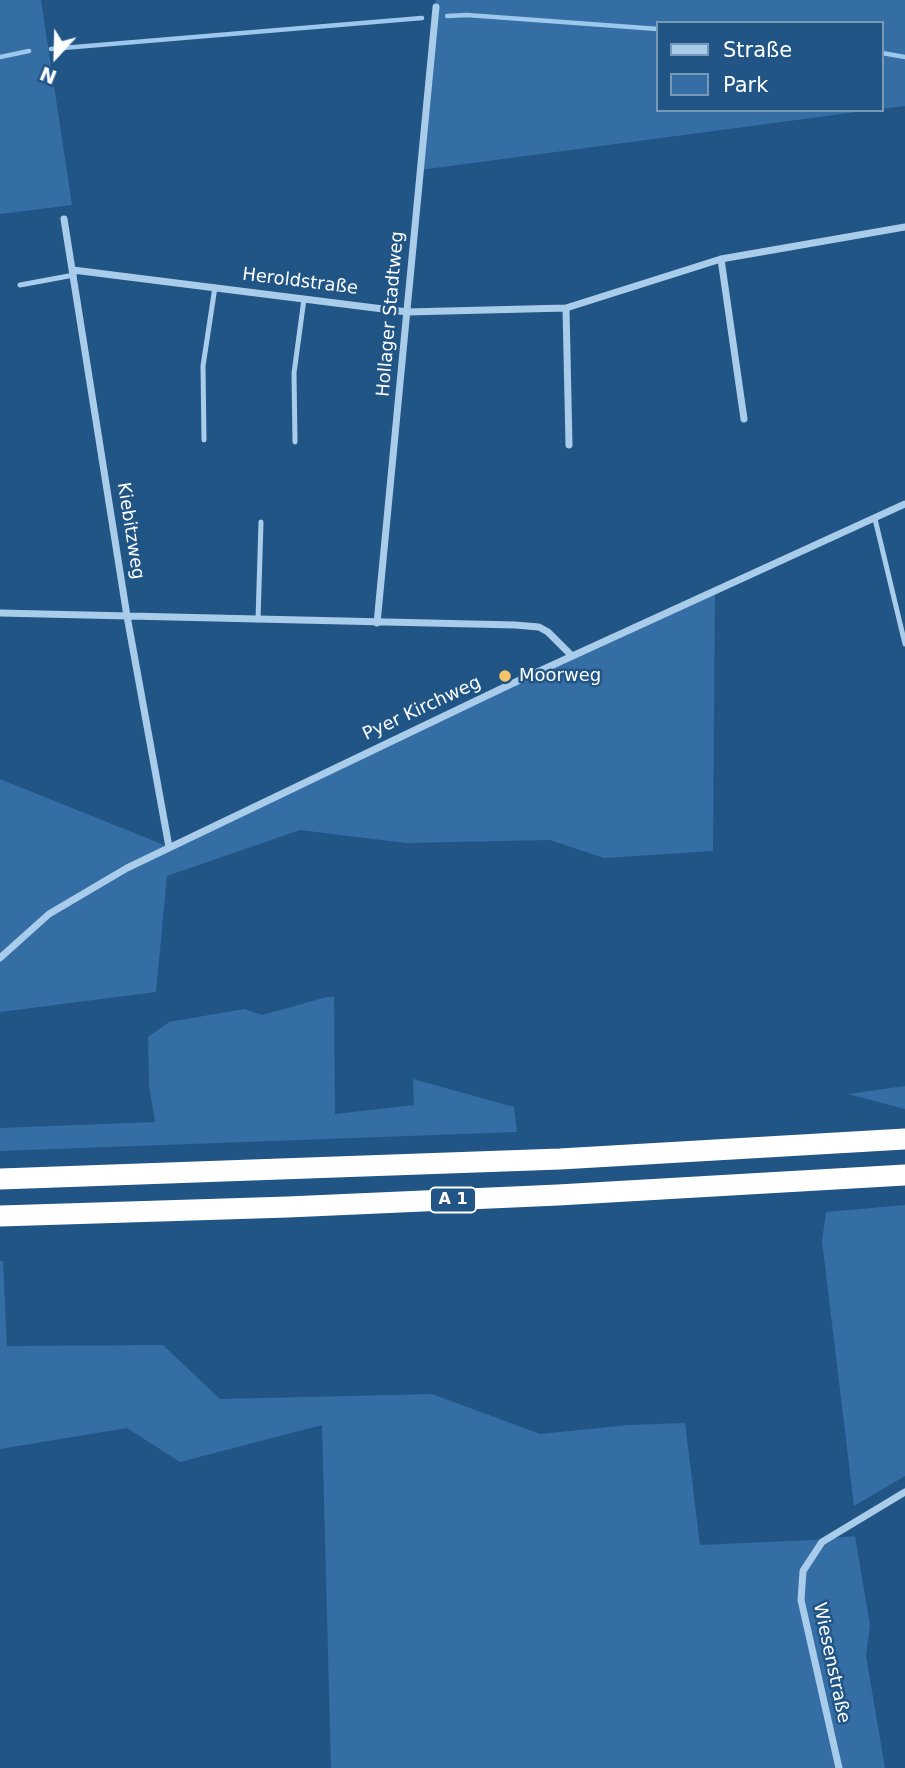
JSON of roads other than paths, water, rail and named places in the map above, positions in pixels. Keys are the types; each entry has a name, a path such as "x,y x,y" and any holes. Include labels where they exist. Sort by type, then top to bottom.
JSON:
{"highway":[{"name":"A 1","path":"0,1179 546,1160 905,1139"},
{"name":"A 1","path":"0,1216 477,1199 905,1175"}],"street":[{"name":"Hollager Stadtweg","path":"377,623 436,7"},
{"name":"Kiebitzweg","path":"64,219 127,616 169,847"},
{"name":"Heroldstraße","path":"74,272 407,312 566,308 721,259 905,227"},
{"path":"721,259 744,419"},
{"path":"566,308 569,445"},
{"name":"Pyer Kirchweg","path":"0,958 50,914 127,868 572,656 905,504"},
{"path":"0,613 473,623 539,627 548,632 572,656"},
{"name":"Wiesenstraße","path":"839,1768 801,1600 803,1571 822,1542 905,1492"}],"lane":[{"path":"20,285 74,272"},
{"path":"204,440 203,366 215,287"},
{"path":"295,442 294,373 304,299"},
{"path":"875,519 905,644"},
{"path":"258,620 261,523"}],"waterway":[{"path":"447,16 467,15 656,29"},
{"path":"51,49 422,18"},
{"path":"0,57 29,51"},
{"path":"884,53 905,57"}],"place":[{"name":"Moorweg","path":"505,676"}]}
